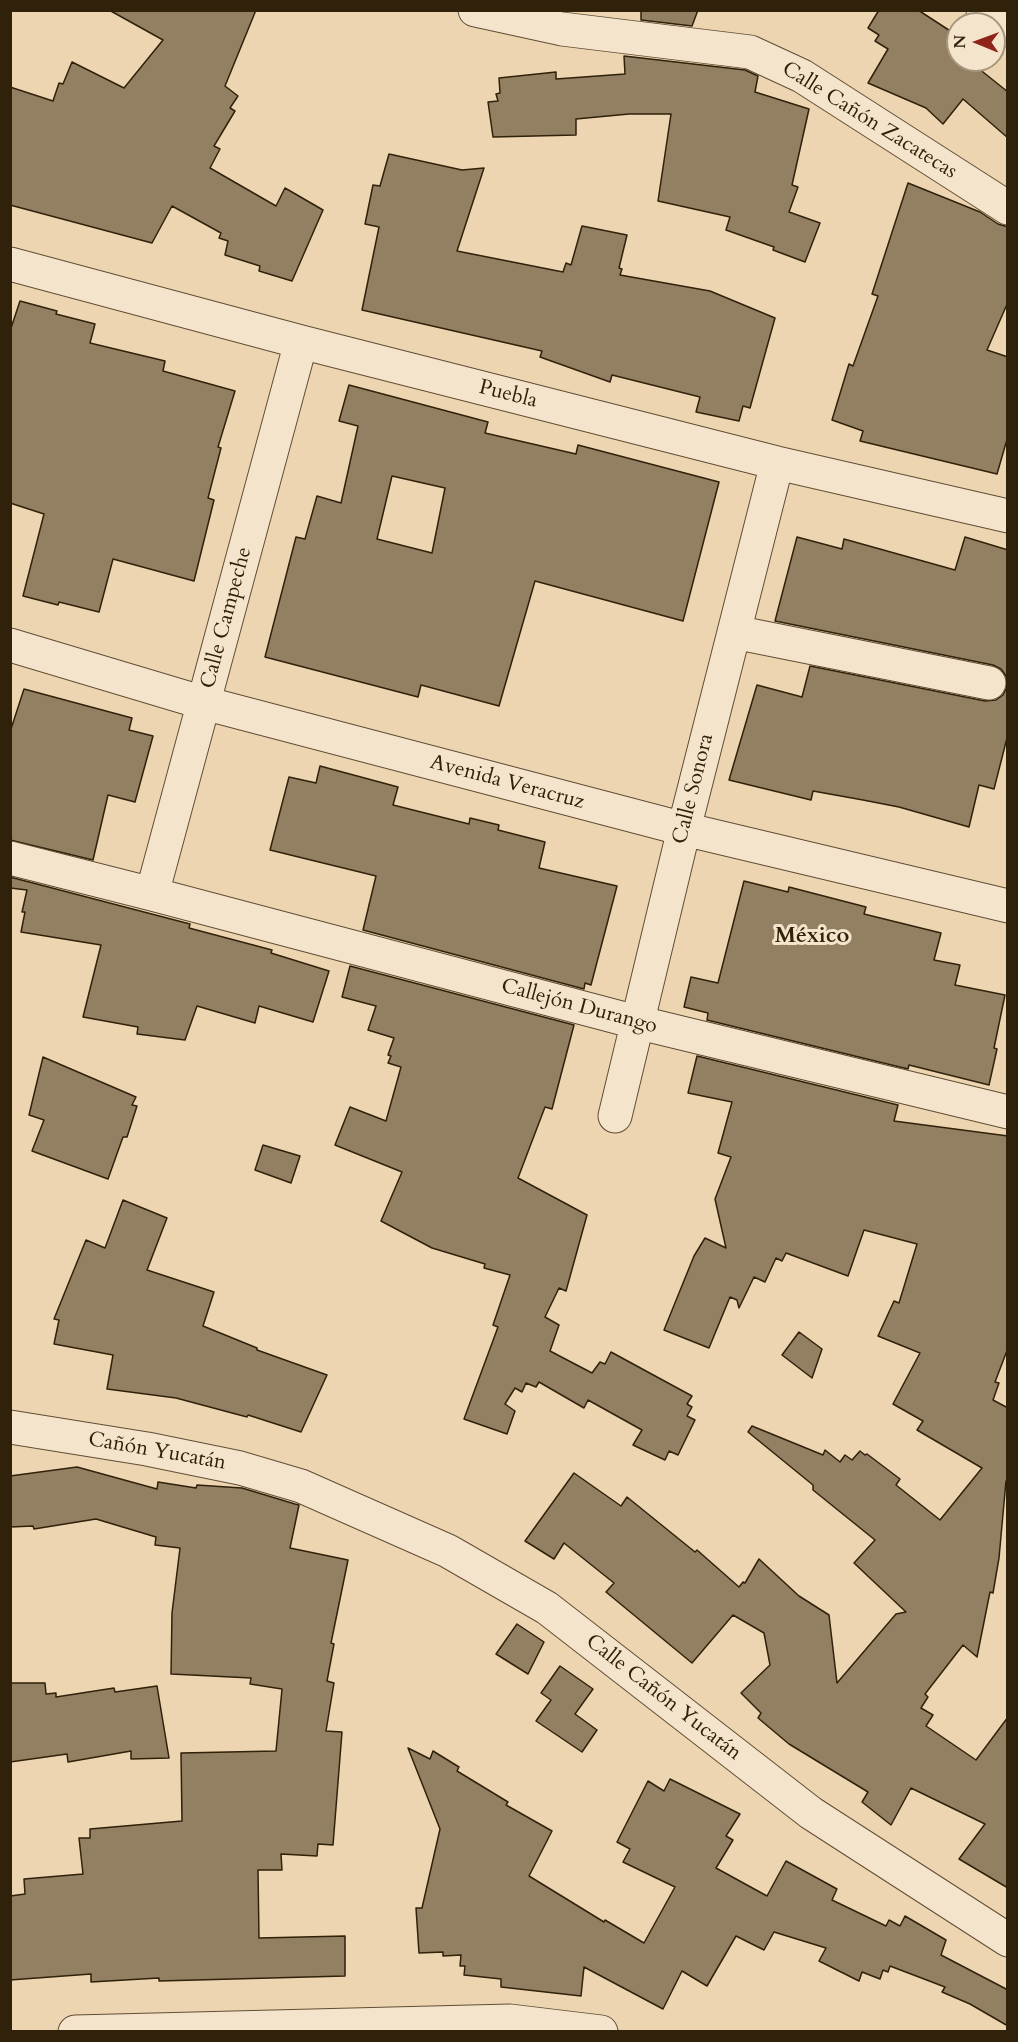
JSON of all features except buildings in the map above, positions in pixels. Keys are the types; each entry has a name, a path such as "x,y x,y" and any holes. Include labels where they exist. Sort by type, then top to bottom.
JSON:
{"street":[{"name":"Calle Cañón Zacatecas","path":"475,10 562,29 750,52 802,76 1008,208"},
{"path":"983,10 1008,30"},
{"name":"Puebla","path":"10,264 301,342 777,463 1008,516"},
{"name":"Calle Campeche","path":"152,894 301,342"},
{"name":"Calle Sonora","path":"615,1116 636,1022 777,463"},
{"path":"734,632 989,683"},
{"name":"Avenida Veracruz","path":"10,645 204,704 684,829 1008,906"},
{"name":"Callejón Durango","path":"10,858 636,1022 1008,1112"},
{"name":"Cañón Yucatán","path":"10,1427 147,1449 240,1468 301,1486"},
{"name":"Calle Cañón Yucatán","path":"301,1486 448,1551 547,1608 811,1813 1008,1940"},
{"path":"75,2031 384,2027 510,2021 602,2031"}],"district":[{"name":"México","path":"812,937"}]}
